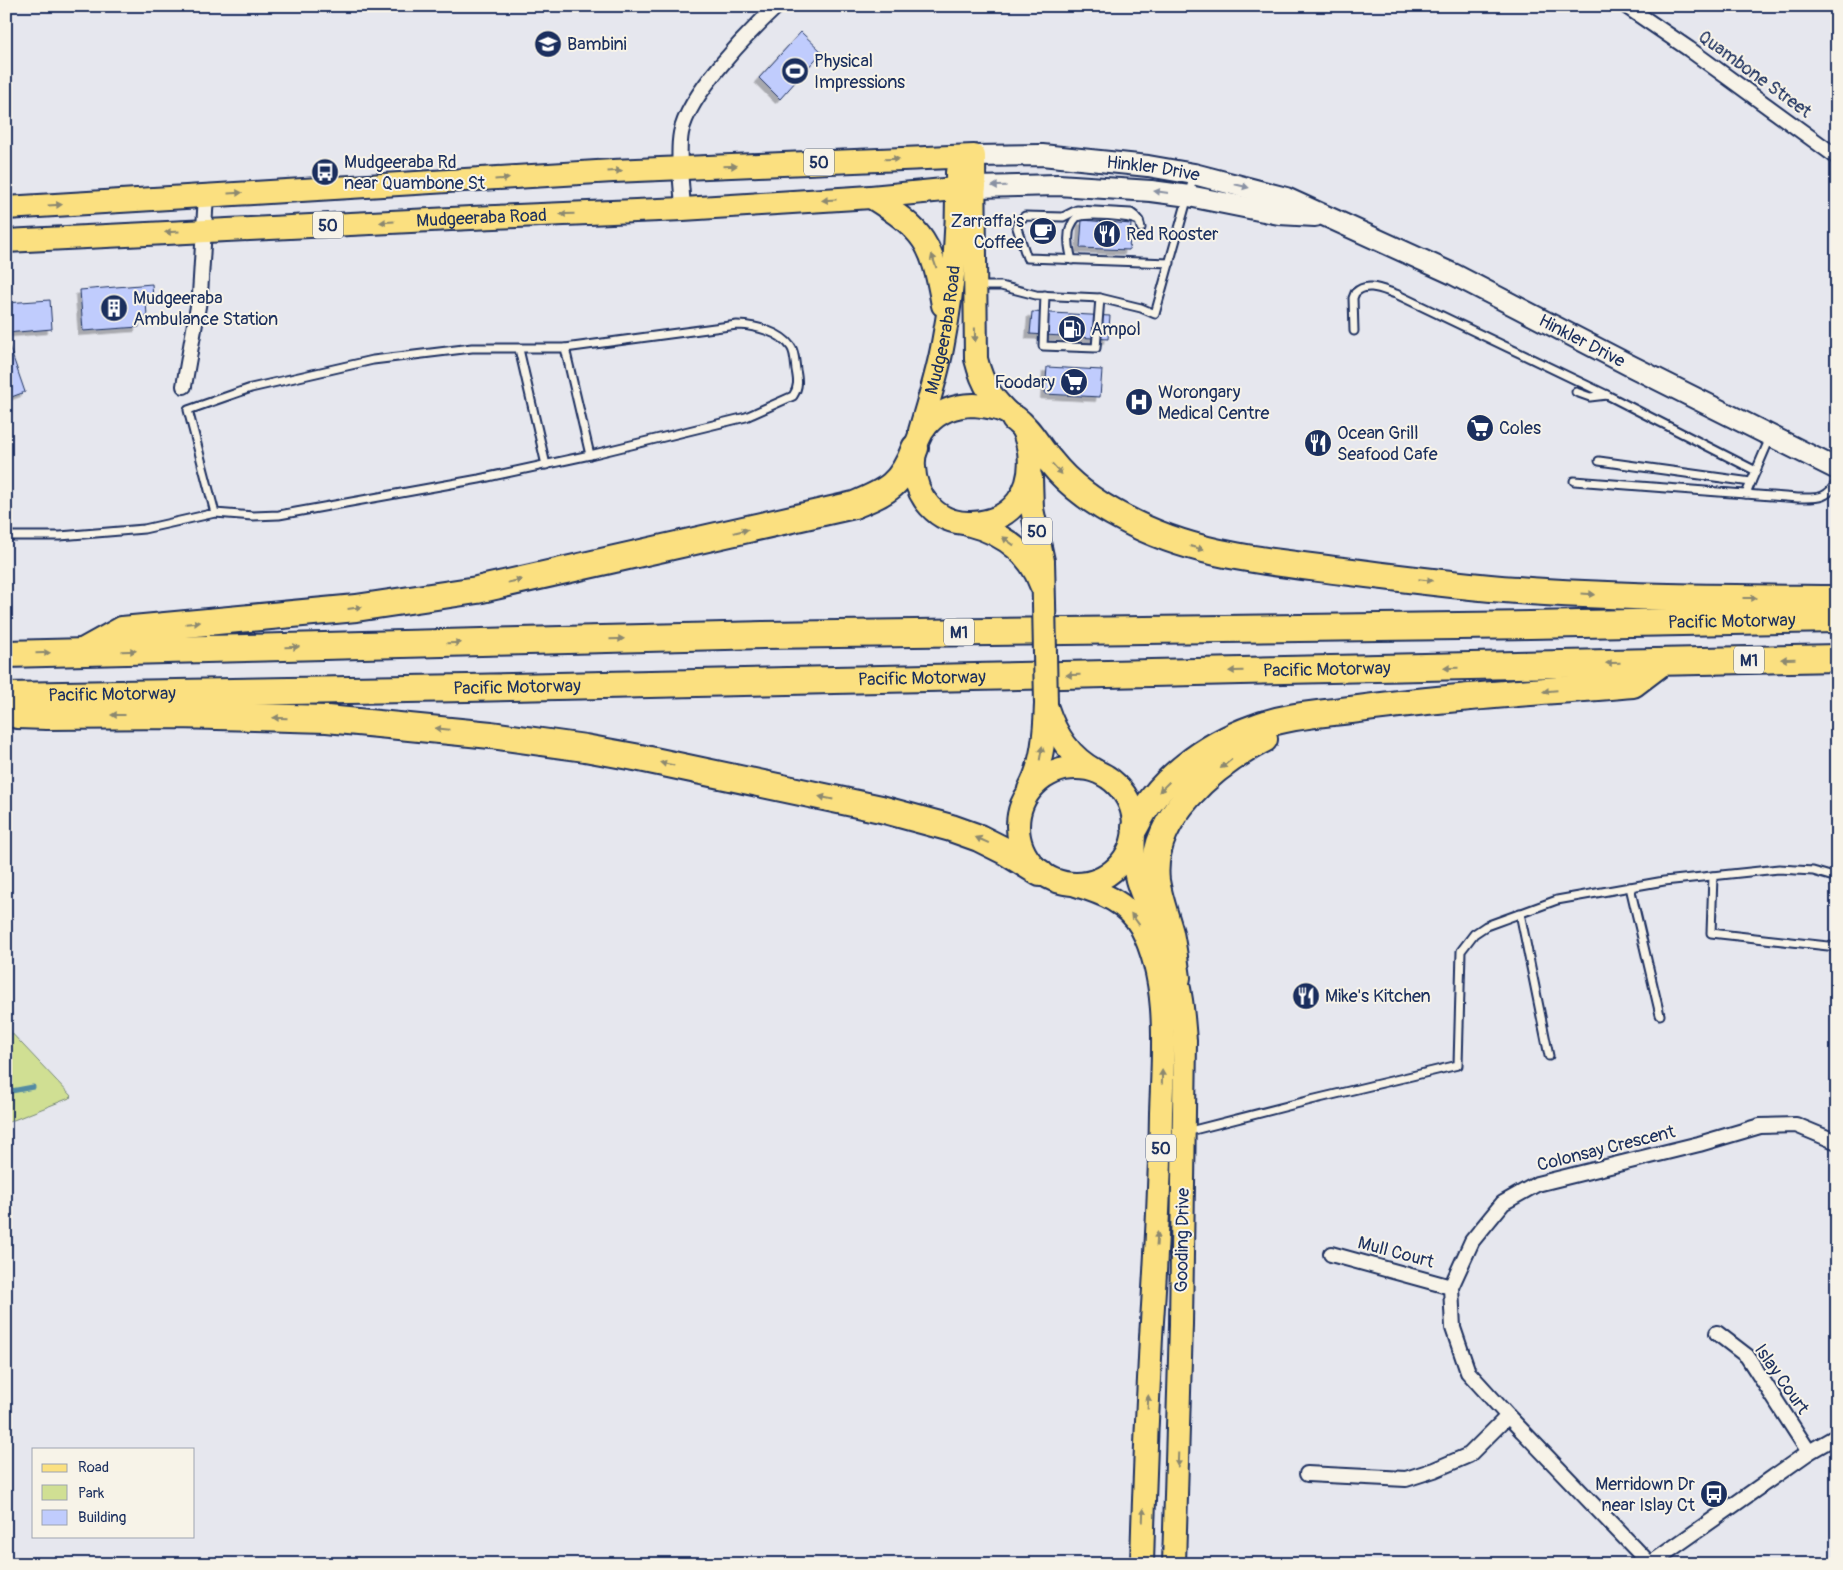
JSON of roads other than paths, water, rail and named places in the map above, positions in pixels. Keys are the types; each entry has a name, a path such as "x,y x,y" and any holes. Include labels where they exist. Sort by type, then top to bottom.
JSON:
{"highway":[{"path":"1014,418 1026,428 1063,476 1101,506 1146,530 1172,541 1204,550 1242,558 1515,590 1616,596 1837,599"},
{"path":"80,652 122,630 321,612 468,591 583,567 854,505 880,494 896,482 906,470 916,445"},
{"name":"Pacific Motorway","path":"6,654 763,635 1540,625 1837,619"},
{"name":"Pacific Motorway","path":"6,696 477,688 1837,658"},
{"path":"1134,831 1145,808 1170,780 1195,760 1228,740 1269,723 1296,717 1398,703 1633,684 1662,662"},
{"path":"6,710 17,715 40,716 176,715 327,719 491,735 576,747 640,758 881,810 951,828 979,838 1003,850 1040,873"},
{"path":"1177,978 1170,934 1159,898 1156,880 1161,841 1173,815 1187,797 1244,750 1288,728 1350,710"}],"main road":[{"name":"Hinkler Drive","path":"965,156 1016,154 1079,158 1148,166 1194,174 1286,198 1324,217 1453,274 1837,469"},
{"name":"Mudgeeraba Road","path":"6,208 681,168 965,156 975,286 975,351 979,372 991,396 1014,418"},
{"name":"Hinkler Drive","path":"966,187 1058,185 1108,188 1189,196 1279,214 1324,217"},
{"name":"Mudgeeraba Road","path":"6,241 205,230 683,209 871,197 966,187"},
{"name":"Mudgeeraba Road","path":"916,445 938,366 946,326 966,187"},
{"name":"50","path":"871,197 911,224 925,242 936,266 946,326"},
{"path":"938,366 962,298 975,286"},
{"path":"916,445 924,429 933,419 952,407 965,405 982,406 1014,418"},
{"name":"50","path":"1014,418 1022,429 1027,442 1032,509 1042,554 1046,705 1038,765 1018,818 1020,844 1029,863 1040,873 1056,881 1076,885"},
{"name":"50","path":"916,445 913,460 914,474 922,494 935,510 947,518 991,531 1013,545 1035,571 1044,599"},
{"path":"959,522 972,524 984,522 1006,512 1016,504 1022,494 1029,480 1030,467"},
{"name":"50","path":"1046,705 1056,731 1066,748 1081,762 1114,782 1128,798 1133,812 1134,831"},
{"path":"1025,796 1038,781 1055,772 1082,768 1097,772"},
{"path":"1076,885 1096,881 1123,862 1130,850 1134,831"},
{"name":"Gooding Drive","path":"1134,831 1133,860 1138,882 1161,934 1177,978 1183,1009 1185,1041 1180,1370 1174,1564"},
{"name":"Gooding Drive","path":"1076,885 1100,892 1112,898 1136,919 1150,950 1161,1003 1163,1039 1159,1217 1150,1359 1142,1564"}],"street":[{"path":"683,209 681,132 688,114 700,94 736,47 778,6"},
{"name":"Quambone Street","path":"1626,6 1689,49 1837,157"},
{"path":"184,386 200,295 206,195"},
{"name":"Colonsay Crescent","path":"1650,1564 1468,1372 1453,1328 1451,1287 1472,1240 1504,1204 1537,1184 1699,1144 1760,1126 1796,1124 1837,1142"},
{"name":"Mull Court","path":"1331,1254 1451,1287"},
{"name":"Islay Court","path":"1717,1333 1747,1356 1809,1452"},
{"path":"1307,1474 1406,1479 1434,1470 1469,1455 1508,1416"},
{"path":"1650,1564 1809,1452 1837,1436"}],"lane":[{"path":"975,286 1002,286 1036,295 1100,298 1141,308 1155,314 1194,174"},
{"path":"1072,260 1069,235 1071,224 1077,218 1087,216 1131,218 1140,225 1135,216 1131,213 1081,210 1074,211 1063,217 1025,216 1018,222 1017,228 1027,258 1072,260 1170,263"},
{"path":"1354,331 1353,298 1355,293 1364,287 1378,288 1396,294 1607,395 1756,471"},
{"path":"1045,295 1043,346 1096,348 1100,298"},
{"path":"6,536 60,536 144,529 215,513 253,516 279,515 479,479 590,456 746,417 793,396 798,381 792,348 777,336 746,325 566,348 472,348 373,360 251,388 188,410 215,513"},
{"path":"566,348 590,456"},
{"path":"519,349 546,465"},
{"path":"1576,392 1590,397 1607,395"},
{"path":"1746,494 1771,435"},
{"path":"1599,461 1751,482"},
{"path":"1574,481 1798,498 1821,497 1833,489 1837,481"},
{"path":"1184,1133 1458,1065 1461,951 1474,934 1486,926 1557,900 1630,887 1779,869 1813,871 1837,878"},
{"path":"1712,876 1711,933 1837,947"},
{"path":"1630,887 1660,1015"},
{"path":"1520,914 1549,1056"}],"waterway":[{"path":"6,1092 33,1087"}],"place":[{"name":"Bambini","path":"548,44"},
{"name":"Physical Impressions","path":"795,71"},
{"name":"Mudgeeraba Rd near Quambone St","path":"325,172"},
{"name":"Zarraffa's Coffee","path":"1043,231"},
{"name":"Red Rooster","path":"1107,234"},
{"name":"Mudgeeraba Ambulance Station","path":"114,308"},
{"name":"Ampol","path":"1072,329"},
{"name":"Foodary","path":"1074,382"},
{"name":"Worongary Medical Centre","path":"1139,402"},
{"name":"Coles","path":"1480,428"},
{"name":"Ocean Grill Seafood Cafe","path":"1318,443"},
{"name":"Mike's Kitchen","path":"1306,996"},
{"name":"Merridown Dr near Islay Ct","path":"1714,1494"}]}
